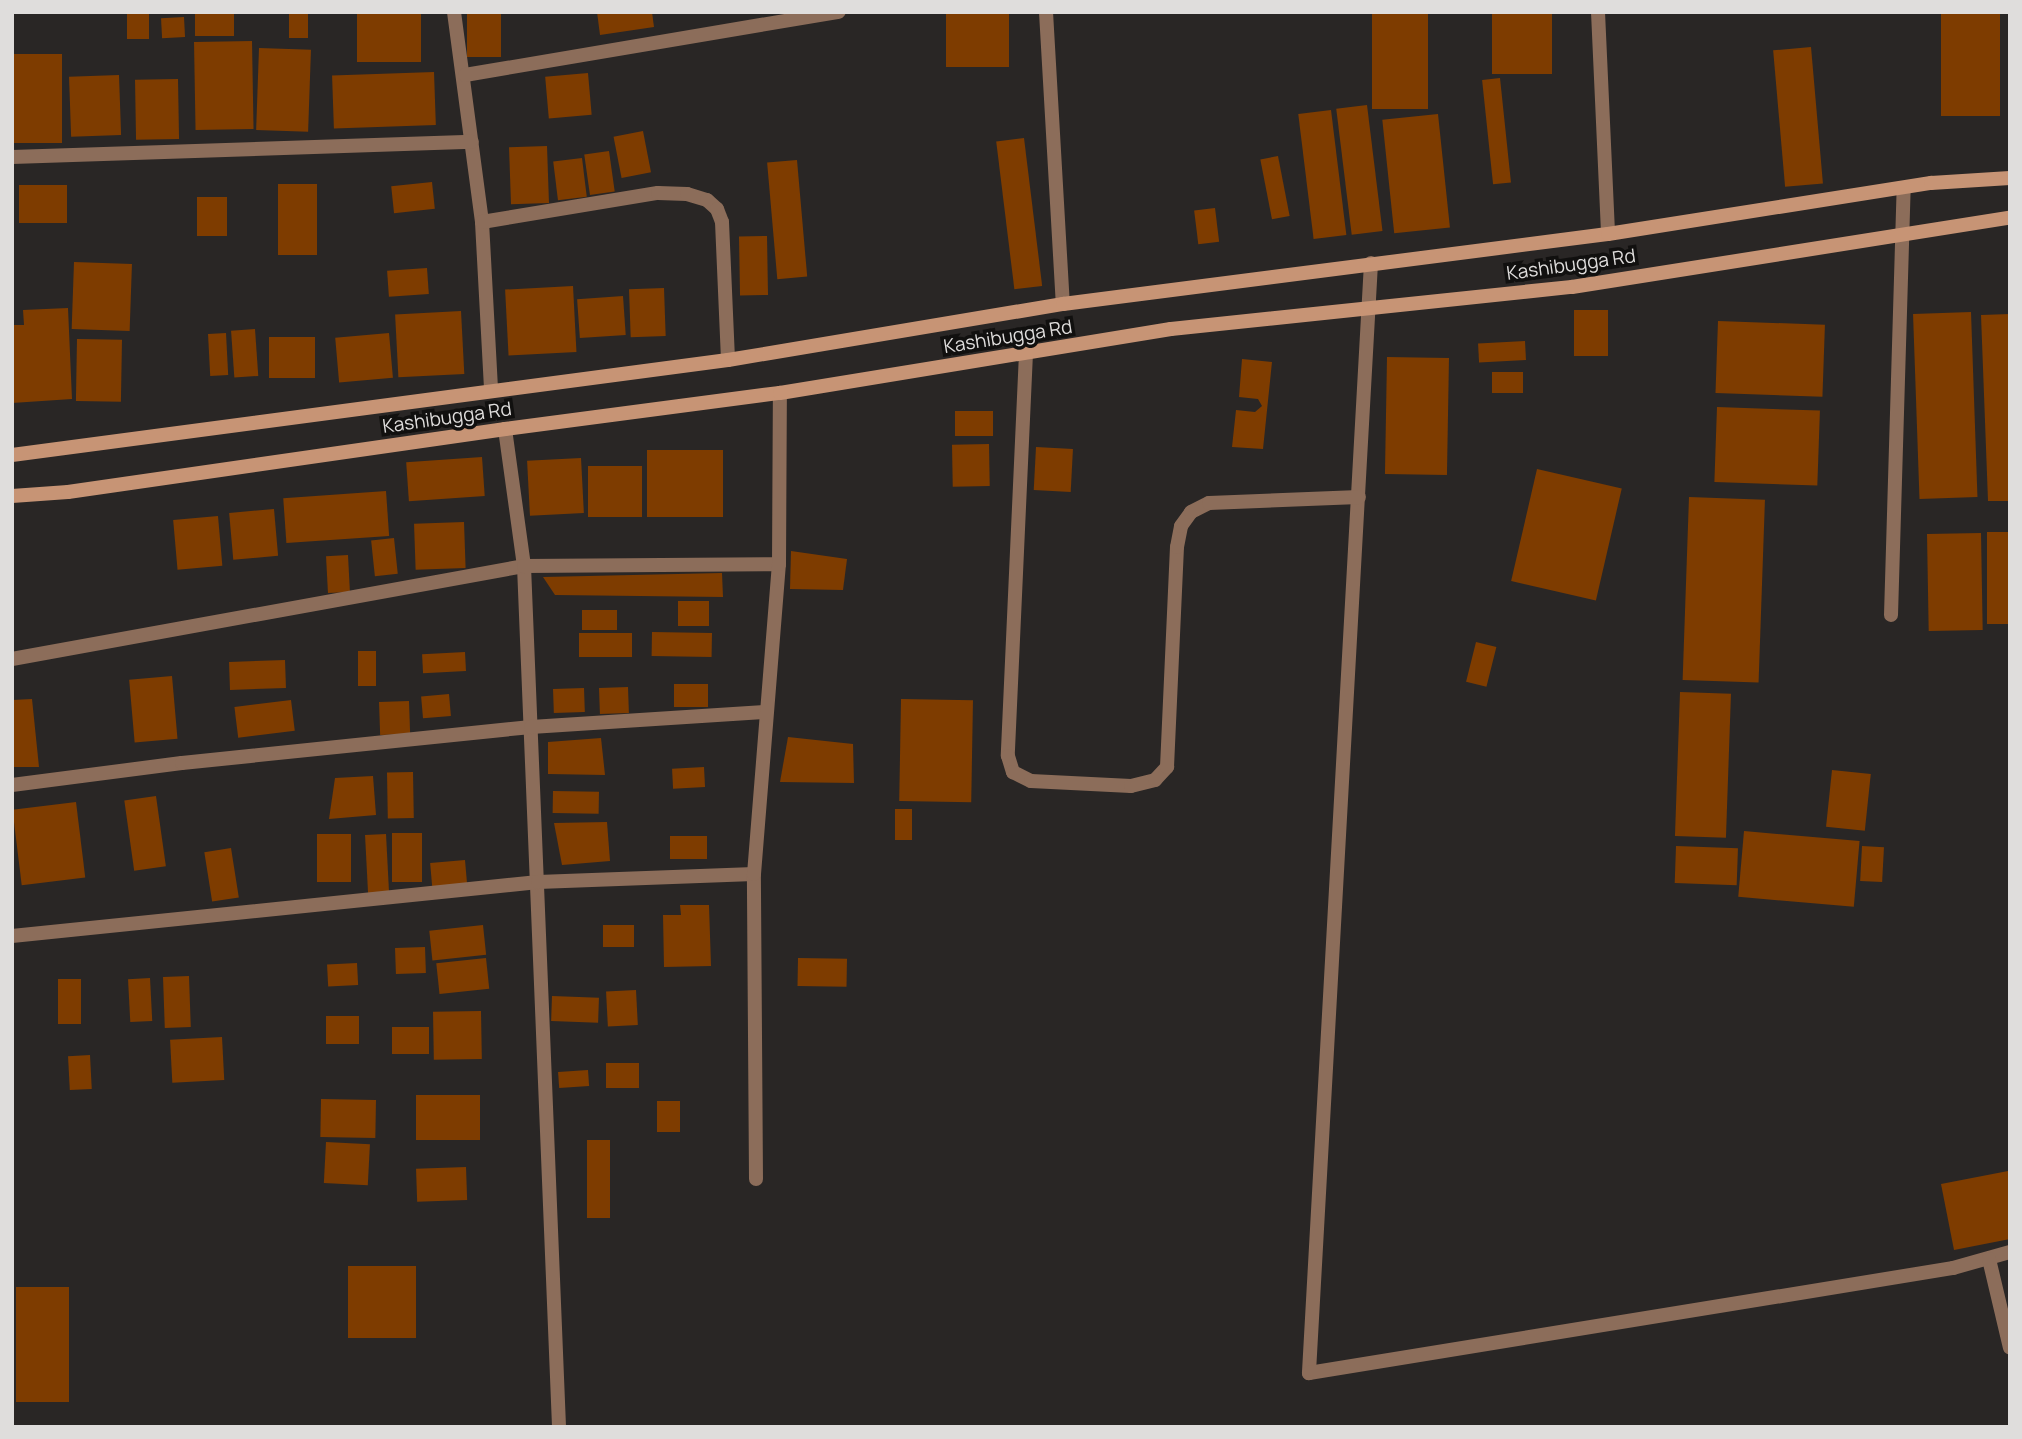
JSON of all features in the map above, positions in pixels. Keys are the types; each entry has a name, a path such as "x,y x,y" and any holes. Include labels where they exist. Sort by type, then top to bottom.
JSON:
{"main road":[{"name":"Kashibugga Rd","path":"12,455 491,389 728,360 1063,304 1608,234 1904,188 2010,178"},
{"name":"Kashibugga Rd","path":"12,496 68,492 505,429 780,393 1171,329 1572,287 2010,218"}],"street":[{"path":"454,12 465,75 482,222 491,389"},
{"path":"465,75 839,12"},
{"path":"1046,12 1063,304"},
{"path":"1598,12 1608,234"},
{"path":"12,157 472,142"},
{"path":"1891,615 1904,188"},
{"path":"482,222 658,193 687,194 707,200 717,209 722,222 728,360"},
{"path":"1371,263 1309,1373 1953,1268 2010,1252"},
{"path":"1026,354 1008,756 1013,772 1031,781 1131,786 1156,780 1167,767 1178,547 1181,526 1191,512 1209,503 1359,497"},
{"path":"756,1179 754,874 779,564 780,393"},
{"path":"505,429 524,566 559,1427"},
{"path":"12,659 524,566 779,564"},
{"path":"12,785 182,763 531,727 766,712"},
{"path":"12,936 538,882 754,874"},
{"path":"1989,1259 2010,1348"}],"building":[{"path":"127,12 149,12 149,39 127,39"},
{"path":"195,12 234,12 234,36 195,36"},
{"path":"289,12 308,12 308,38 289,38"},
{"path":"357,12 421,12 421,62 357,62"},
{"path":"467,12 501,12 501,57 467,57"},
{"path":"597,12 652,12 654,27 600,35"},
{"path":"946,12 1009,12 1009,67 946,67"},
{"path":"1372,12 1428,12 1428,109 1372,109"},
{"path":"1492,12 1552,12 1552,74 1492,74"},
{"path":"1941,12 2000,12 2000,116 1941,116"},
{"path":"184,17 185,37 162,38 161,18"},
{"path":"252,41 254,129 196,130 194,42"},
{"path":"1811,47 1823,183 1785,187 1773,50"},
{"path":"259,48 311,50 308,132 256,130"},
{"path":"12,54 62,54 62,143 12,143"},
{"path":"434,72 436,125 334,129 332,76"},
{"path":"588,73 592,115 549,119 545,77"},
{"path":"119,75 121,135 71,137 69,77"},
{"path":"1500,78 1511,182 1493,184 1482,80"},
{"path":"178,79 179,139 136,140 135,80"},
{"path":"1367,105 1382,231 1352,235 1336,109"},
{"path":"1331,110 1346,235 1314,239 1298,114"},
{"path":"1438,114 1450,227 1394,233 1382,120"},
{"path":"643,131 651,172 622,178 614,137"},
{"path":"1024,138 1042,286 1014,289 996,141"},
{"path":"547,146 549,203 511,204 509,147"},
{"path":"609,151 615,192 590,195 584,154"},
{"path":"1278,156 1290,216 1272,219 1260,159"},
{"path":"582,158 587,197 558,200 553,162"},
{"path":"797,160 807,277 777,279 767,163"},
{"path":"432,182 435,209 394,213 391,186"},
{"path":"278,184 317,184 317,255 278,255"},
{"path":"19,185 67,185 67,223 19,223"},
{"path":"197,197 227,197 227,236 197,236"},
{"path":"1215,208 1219,242 1198,244 1194,211"},
{"path":"739,236 767,236 768,295 740,295"},
{"path":"74,262 132,264 130,331 72,329"},
{"path":"427,268 429,294 389,297 387,271"},
{"path":"573,286 576,352 509,355 505,290"},
{"path":"664,288 666,336 631,337 629,289"},
{"path":"623,296 626,335 580,338 577,299"},
{"path":"68,308 72,399 12,403 12,325 24,325 23,310"},
{"path":"1574,310 1608,310 1608,356 1574,356"},
{"path":"461,311 464,374 398,377 395,314"},
{"path":"1971,312 1977,497 1919,499 1913,314"},
{"path":"2010,314 2010,501 1988,501 1981,315"},
{"path":"1718,321 1825,325 1822,397 1715,393"},
{"path":"255,329 258,376 234,378 231,331"},
{"path":"226,333 228,375 210,376 208,334"},
{"path":"389,333 393,378 339,383 335,338"},
{"path":"269,337 315,337 315,378 269,378"},
{"path":"77,339 122,340 121,402 76,401"},
{"path":"1525,341 1526,360 1479,362 1478,343"},
{"path":"1387,357 1449,358 1447,475 1385,474"},
{"path":"1242,359 1272,362 1263,449 1232,447 1236,410 1255,412 1262,406 1258,399 1239,397"},
{"path":"1492,372 1523,372 1523,393 1492,393"},
{"path":"1717,407 1820,411 1817,486 1714,482"},
{"path":"955,411 993,411 993,436 955,436"},
{"path":"989,444 990,486 953,487 952,445"},
{"path":"1036,447 1073,449 1071,492 1034,490"},
{"path":"647,450 723,450 723,517 647,517"},
{"path":"482,457 485,496 409,501 406,462"},
{"path":"581,458 584,513 530,516 527,461"},
{"path":"588,466 642,466 642,517 588,517"},
{"path":"1537,469 1622,489 1596,601 1511,581"},
{"path":"386,491 389,536 286,543 283,498"},
{"path":"1689,497 1765,500 1759,683 1683,680"},
{"path":"274,509 278,556 233,560 229,513"},
{"path":"218,516 222,566 178,570 173,520"},
{"path":"464,522 466,568 416,570 414,524"},
{"path":"1987,532 2010,532 2010,624 1987,624"},
{"path":"1981,533 1983,630 1929,631 1927,534"},
{"path":"394,538 398,574 375,576 371,540"},
{"path":"791,551 847,559 843,590 790,589"},
{"path":"348,555 350,592 328,593 326,556"},
{"path":"722,573 723,597 555,595 543,577"},
{"path":"678,601 709,601 709,626 678,626"},
{"path":"582,610 617,610 617,630 582,630"},
{"path":"652,632 712,633 712,657 652,656"},
{"path":"579,633 632,633 632,657 579,657"},
{"path":"1476,642 1496,647 1486,687 1466,682"},
{"path":"358,651 376,651 376,686 358,686"},
{"path":"465,652 466,671 423,673 422,654"},
{"path":"285,660 286,688 230,690 229,662"},
{"path":"172,676 177,739 135,743 129,680"},
{"path":"674,684 708,684 708,707 674,707"},
{"path":"628,687 629,713 600,714 599,688"},
{"path":"584,688 585,712 554,713 553,689"},
{"path":"1680,692 1731,694 1726,838 1675,836"},
{"path":"449,694 451,716 423,718 421,696"},
{"path":"32,699 39,767 12,767 12,700"},
{"path":"901,699 973,700 971,802 899,801"},
{"path":"291,700 295,731 238,738 234,707"},
{"path":"409,701 410,734 380,735 379,702"},
{"path":"788,737 853,744 854,783 780,782"},
{"path":"601,738 605,775 548,774 548,742"},
{"path":"704,767 705,787 673,789 672,769"},
{"path":"1832,770 1871,774 1865,831 1826,827"},
{"path":"387,772 413,772 414,818 388,818"},
{"path":"373,776 376,815 329,819 335,778"},
{"path":"553,791 599,792 599,814 553,813"},
{"path":"156,796 166,866 134,871 124,800"},
{"path":"76,802 85,877 22,885 12,810"},
{"path":"895,809 912,809 912,840 895,840"},
{"path":"607,822 610,861 562,865 554,823"},
{"path":"1744,831 1860,841 1854,907 1738,897"},
{"path":"392,833 422,833 422,882 392,882"},
{"path":"317,834 351,834 351,882 317,882"},
{"path":"386,834 389,896 368,897 365,835"},
{"path":"670,836 707,836 707,859 670,859"},
{"path":"1676,846 1738,848 1737,885 1675,883"},
{"path":"1862,846 1884,847 1882,882 1860,881"},
{"path":"231,848 239,897 212,902 204,852"},
{"path":"465,860 467,884 432,887 430,863"},
{"path":"680,905 709,905 711,966 664,967 663,915 681,915"},
{"path":"483,925 486,955 432,960 429,931"},
{"path":"603,925 634,925 634,947 603,947"},
{"path":"425,947 426,973 396,974 395,948"},
{"path":"486,958 489,989 440,994 436,963"},
{"path":"798,958 847,959 847,987 798,986"},
{"path":"357,963 358,985 328,987 327,965"},
{"path":"189,976 191,1027 165,1028 163,977"},
{"path":"150,978 152,1021 130,1022 128,979"},
{"path":"58,979 81,979 81,1024 58,1024"},
{"path":"636,990 638,1025 608,1027 606,992"},
{"path":"552,996 599,998 598,1023 551,1021"},
{"path":"481,1011 482,1059 434,1060 433,1012"},
{"path":"326,1016 359,1016 359,1044 326,1044"},
{"path":"392,1027 429,1027 429,1054 392,1054"},
{"path":"222,1037 224,1080 172,1083 170,1040"},
{"path":"90,1055 92,1089 70,1090 68,1056"},
{"path":"606,1063 639,1063 639,1088 606,1088"},
{"path":"588,1070 589,1086 559,1088 558,1072"},
{"path":"416,1095 480,1095 480,1140 416,1140"},
{"path":"321,1099 376,1100 375,1138 320,1137"},
{"path":"657,1101 680,1101 680,1132 657,1132"},
{"path":"587,1140 610,1140 610,1218 587,1218"},
{"path":"326,1142 370,1144 368,1185 324,1183"},
{"path":"466,1167 467,1200 417,1202 416,1169"},
{"path":"2008,1171 2010,1239 1954,1250 1941,1184"},
{"path":"348,1266 416,1266 416,1338 348,1338"},
{"path":"16,1287 69,1287 69,1402 16,1402"}]}
